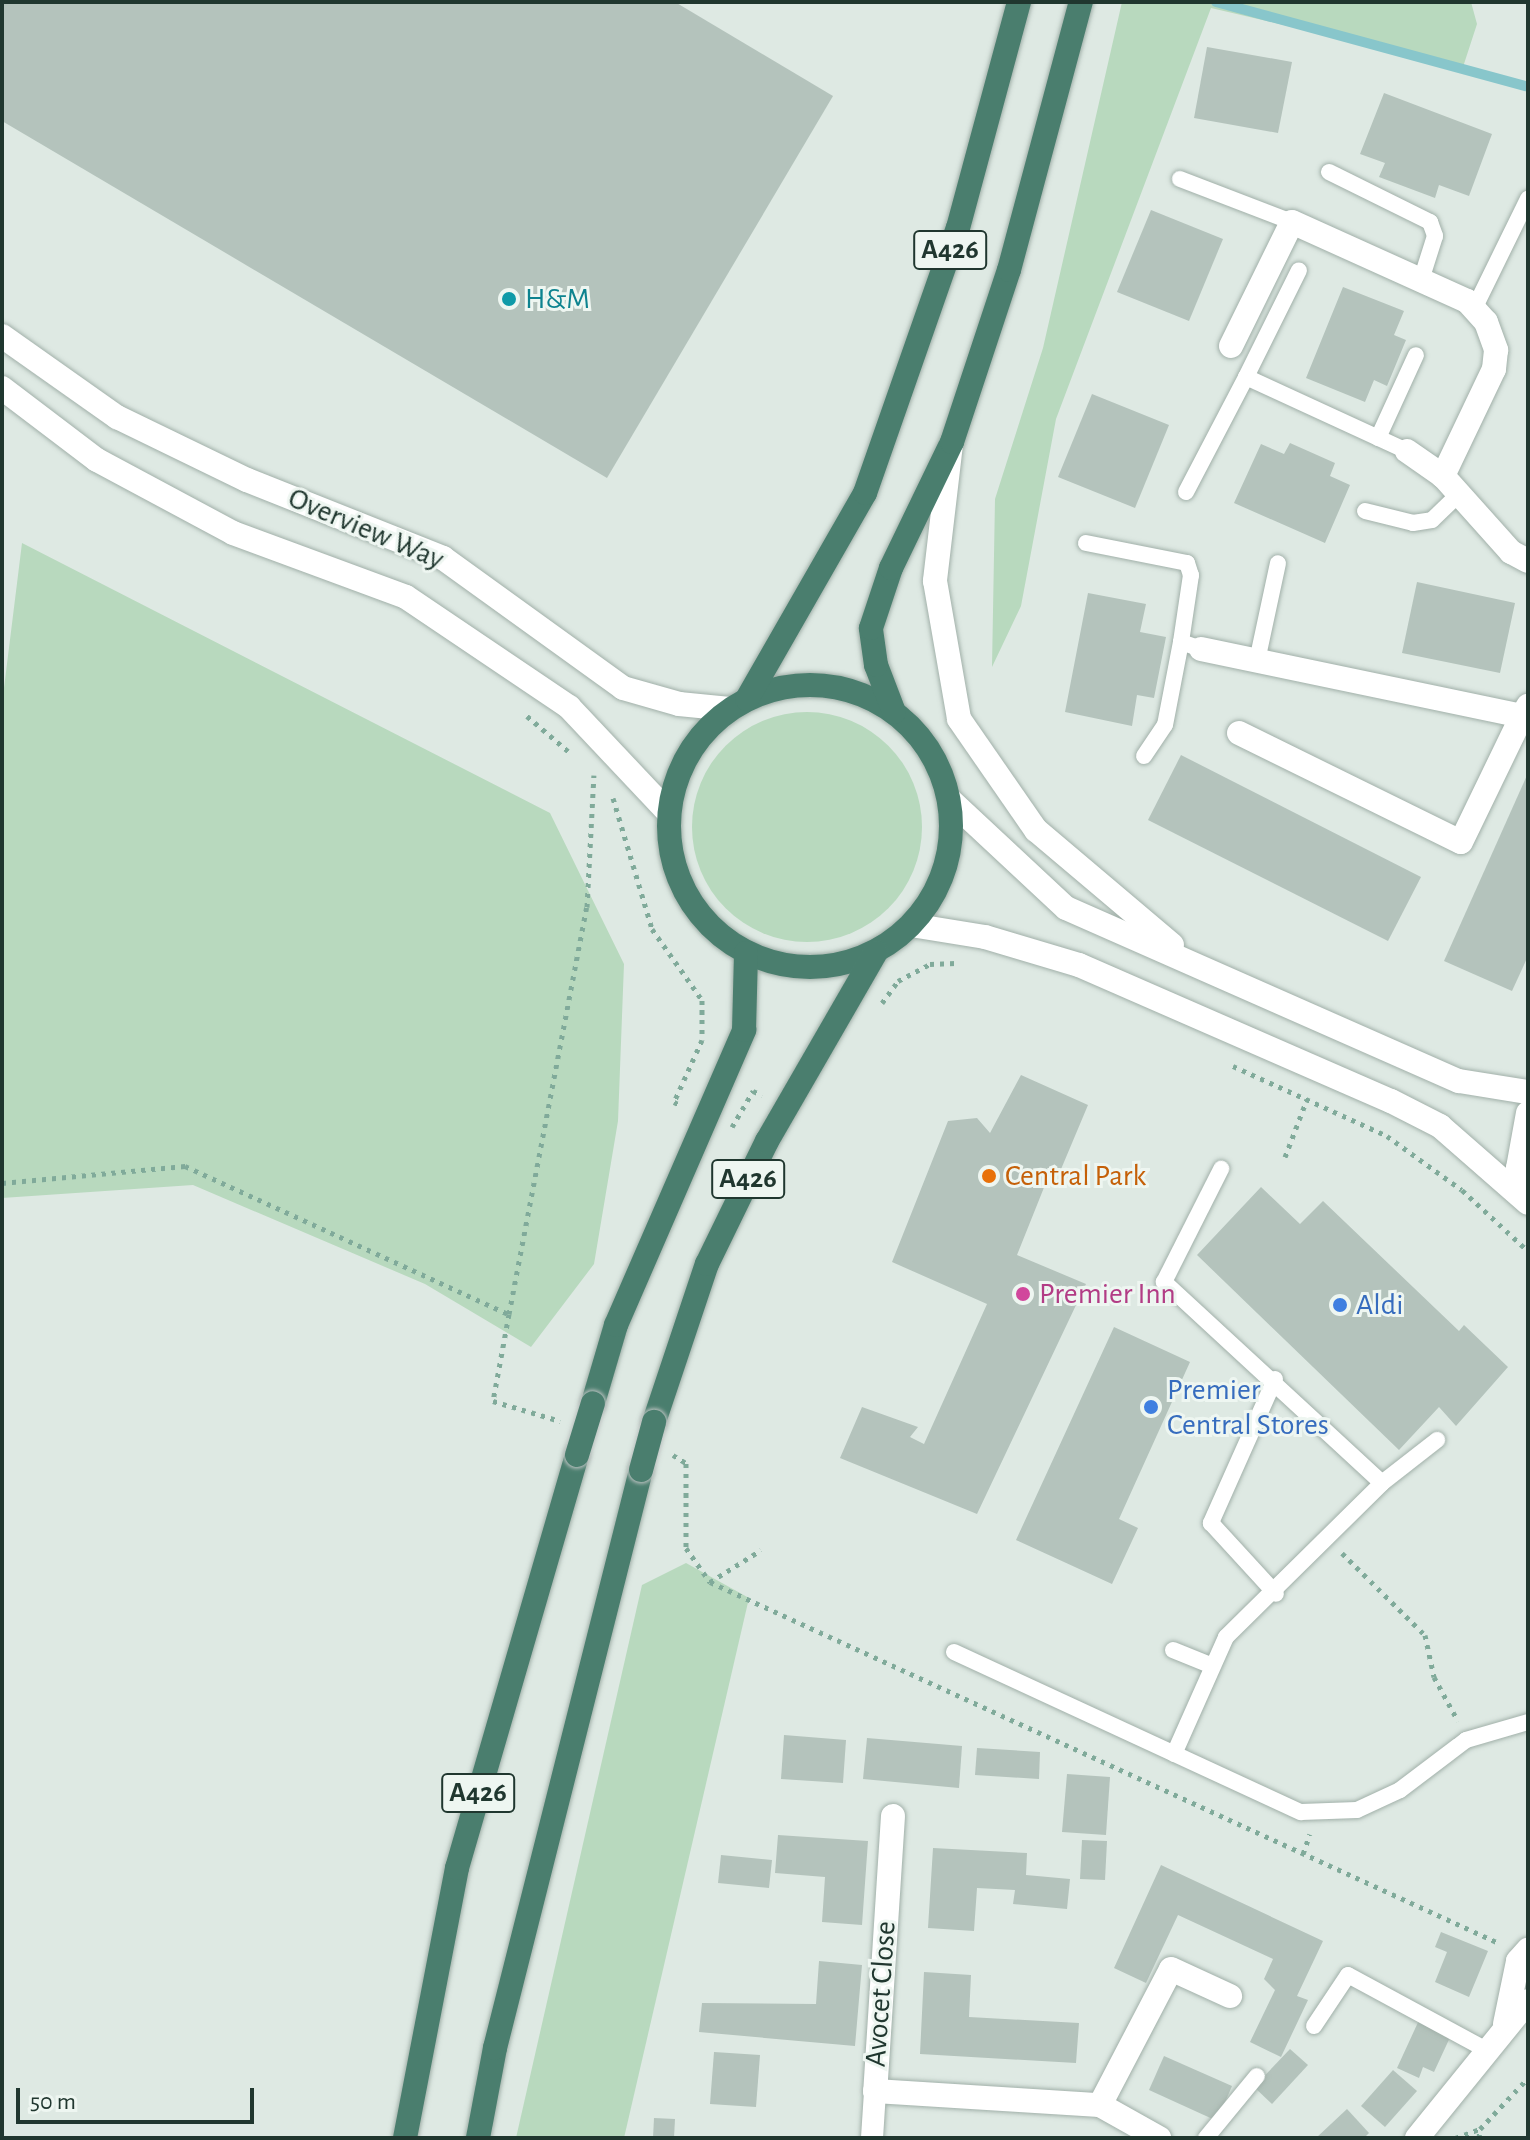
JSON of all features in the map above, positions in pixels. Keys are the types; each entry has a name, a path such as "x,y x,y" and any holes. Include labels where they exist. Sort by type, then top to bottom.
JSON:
{"highway":[{"name":"A426","path":"738,704 865,493 958,228 1019,2"},
{"name":"A426","path":"894,712 876,665 871,628 891,568 952,442 1009,270 1081,2"},
{"path":"822,685 860,693 894,712 926,746 950,800 951,846 937,889 911,925 876,952 833,966 788,966 746,953 711,928 685,894 670,854 668,812 685,760 738,704 784,687 822,685"},
{"name":"A426","path":"478,2138 498,2033 641,1470 707,1264 787,1107 876,952"},
{"name":"A426","path":"405,2138 457,1868 616,1325 709,1118 744,1030 746,953"}],"street":[{"path":"1231,346 1292,222 1422,277 1474,309 1496,350 1494,369 1443,476"},
{"name":"Overview Way","path":"2,336 117,417 247,480 443,558 623,688 679,704 738,704"},
{"name":"Overview Way","path":"2,388 97,460 233,533 406,597 579,715 668,812"},
{"path":"952,442 935,581 959,719 1036,830 1187,957"},
{"path":"1407,451 1443,476 1511,552 1528,561"},
{"path":"1191,646 1525,711 1461,842 1239,733"},
{"path":"950,800 1066,908 1187,957 1459,1081 1528,1092"},
{"path":"911,925 985,937 1079,965 1391,1101 1440,1126 1528,1202"},
{"path":"1528,1113 1518,1168 1528,1202"},
{"name":"Avocet Close","path":"893,1816 875,2091 1100,2105 1146,2134"},
{"path":"1505,2024 1526,1952"},
{"path":"1100,2105 1171,1969 1230,1996"},
{"path":"1417,2138 1505,2024 1528,2001"},
{"path":"872,2138 875,2091"}],"lane":[{"path":"1329,172 1430,222 1435,236 1422,277"},
{"path":"1180,179 1292,222"},
{"path":"1474,309 1528,199"},
{"path":"1186,492 1299,270"},
{"path":"1378,438 1416,355"},
{"path":"1246,377 1407,451"},
{"path":"1365,511 1413,523 1432,520 1458,495"},
{"path":"1086,543 1187,563 1191,575 1191,646 1165,725 1144,756"},
{"path":"1257,661 1278,563"},
{"path":"1221,1169 1164,1282 1275,1379 1382,1483"},
{"path":"1275,1379 1211,1523 1276,1594"},
{"path":"1174,1754 1210,1665 1226,1637 1276,1594 1382,1483 1437,1440"},
{"path":"1173,1650 1210,1665"},
{"path":"954,1652 1301,1812 1357,1810 1400,1790 1466,1740 1528,1722"},
{"path":"1314,2026 1348,1975 1485,2049"},
{"path":"1206,2138 1257,2076"}],"path":[{"path":"522,712 602,783"},
{"path":"544,1416 493,1401 587,907 594,773"},
{"path":"609,793 652,929 685,968 702,1000 702,1040 674,1102 735,1129 753,1091 787,1107"},
{"path":"875,1012 909,975 930,964 964,963"},
{"path":"1218,1059 1387,1136 1462,1190 1528,1251"},
{"path":"1285,1157 1307,1099"},
{"path":"2,1183 185,1166 509,1314"},
{"path":"678,1457 686,1463 686,1548 710,1582 1526,1952"},
{"path":"1328,1539 1425,1635 1434,1677 1466,1740"},
{"path":"710,1582 761,1550"},
{"path":"1455,2138 1480,2129 1528,2078"},
{"path":"1479,2138 1480,2129"}],"green space":[{"path":"1122,2 1471,2 1477,24 1463,67 1211,8 1056,419 1021,606 992,667 995,499 1043,348"},
{"path":"22,543 550,813 624,964 618,1121 594,1264 531,1347 425,1284 193,1185 2,1198 2,704"},
{"path":"807,712 829,714 851,721 889,745 913,783 920,805 920,849 913,871 889,909 851,933 829,940 807,942 785,940 763,933 725,909 701,871 694,849 692,827 694,805 701,783 725,745 763,721 785,714"},
{"path":"686,1563 749,1598 624,2138 516,2138 642,1585"}],"building":[{"name":"H&M","path":"2,2 675,2 833,96 607,478 2,121"},
{"path":"1207,47 1292,62 1278,133 1194,118"},
{"path":"1384,93 1492,134 1469,196 1439,185 1435,198 1379,177 1385,163 1360,154"},
{"path":"1151,210 1223,239 1189,321 1117,292"},
{"path":"1343,287 1404,311 1394,335 1406,340 1387,386 1374,380 1365,402 1306,378"},
{"path":"1092,394 1169,425 1135,508 1058,477"},
{"path":"1290,443 1335,463 1330,476 1350,485 1325,543 1234,503 1261,444 1284,454"},
{"path":"1417,582 1515,603 1500,673 1402,653"},
{"path":"1088,593 1146,604 1140,632 1166,637 1154,698 1137,695 1132,726 1065,712"},
{"path":"1181,755 1421,877 1388,941 1148,820"},
{"path":"1528,773 1528,956 1512,991 1444,961"},
{"name":"Premier Inn","path":"1021,1075 1088,1105 1059,1174 1051,1170 1017,1255 1086,1284 977,1514 840,1458 862,1407 918,1427 910,1437 924,1444 987,1304 892,1262 948,1121 977,1118 990,1133"},
{"name":"Aldi","path":"1261,1187 1300,1224 1323,1201 1459,1331 1464,1325 1508,1367 1456,1426 1439,1407 1399,1450 1197,1255"},
{"path":"1114,1327 1190,1362 1119,1519 1138,1528 1112,1584 1016,1540"},
{"path":"784,1735 846,1740 843,1783 781,1779"},
{"path":"867,1738 962,1746 959,1788 863,1779"},
{"path":"977,1748 1040,1752 1039,1779 975,1775"},
{"path":"1067,1774 1110,1777 1106,1835 1062,1832"},
{"path":"778,1835 868,1841 862,1925 822,1922 825,1877 775,1873"},
{"path":"1082,1840 1107,1841 1105,1880 1080,1879"},
{"path":"933,1848 1027,1853 1026,1875 1070,1879 1067,1909 1013,1904 1015,1890 977,1888 974,1931 928,1928"},
{"path":"721,1855 772,1860 769,1888 718,1883"},
{"path":"1161,1865 1323,1941 1297,1996 1308,2000 1281,2057 1250,2042 1275,1990 1264,1979 1273,1959 1178,1915 1146,1983 1114,1968"},
{"path":"1441,1932 1488,1951 1469,1997 1435,1982 1447,1952 1435,1947"},
{"path":"819,1961 862,1965 855,2046 699,2032 702,2003 816,2004"},
{"path":"924,1972 971,1975 969,2017 1079,2023 1076,2063 920,2054"},
{"path":"1420,2018 1452,2033 1434,2072 1423,2067 1419,2078 1397,2068"},
{"path":"1290,2049 1308,2065 1272,2104 1254,2087"},
{"path":"714,2052 760,2055 756,2107 710,2104"},
{"path":"1164,2056 1232,2086 1217,2121 1149,2090"},
{"path":"1393,2070 1417,2091 1385,2127 1361,2106"},
{"path":"1347,2109 1369,2133 1364,2138 1316,2138"},
{"path":"654,2118 675,2119 674,2138 653,2138"}],"waterway":[{"path":"1216,2 1528,87"}],"place":[{"name":"H&M","path":"509,299"},
{"name":"Central Park","path":"989,1176"},
{"name":"Premier Inn","path":"1023,1294"},
{"name":"Aldi","path":"1340,1305"},
{"name":"Premier Central Stores","path":"1151,1407"}]}
